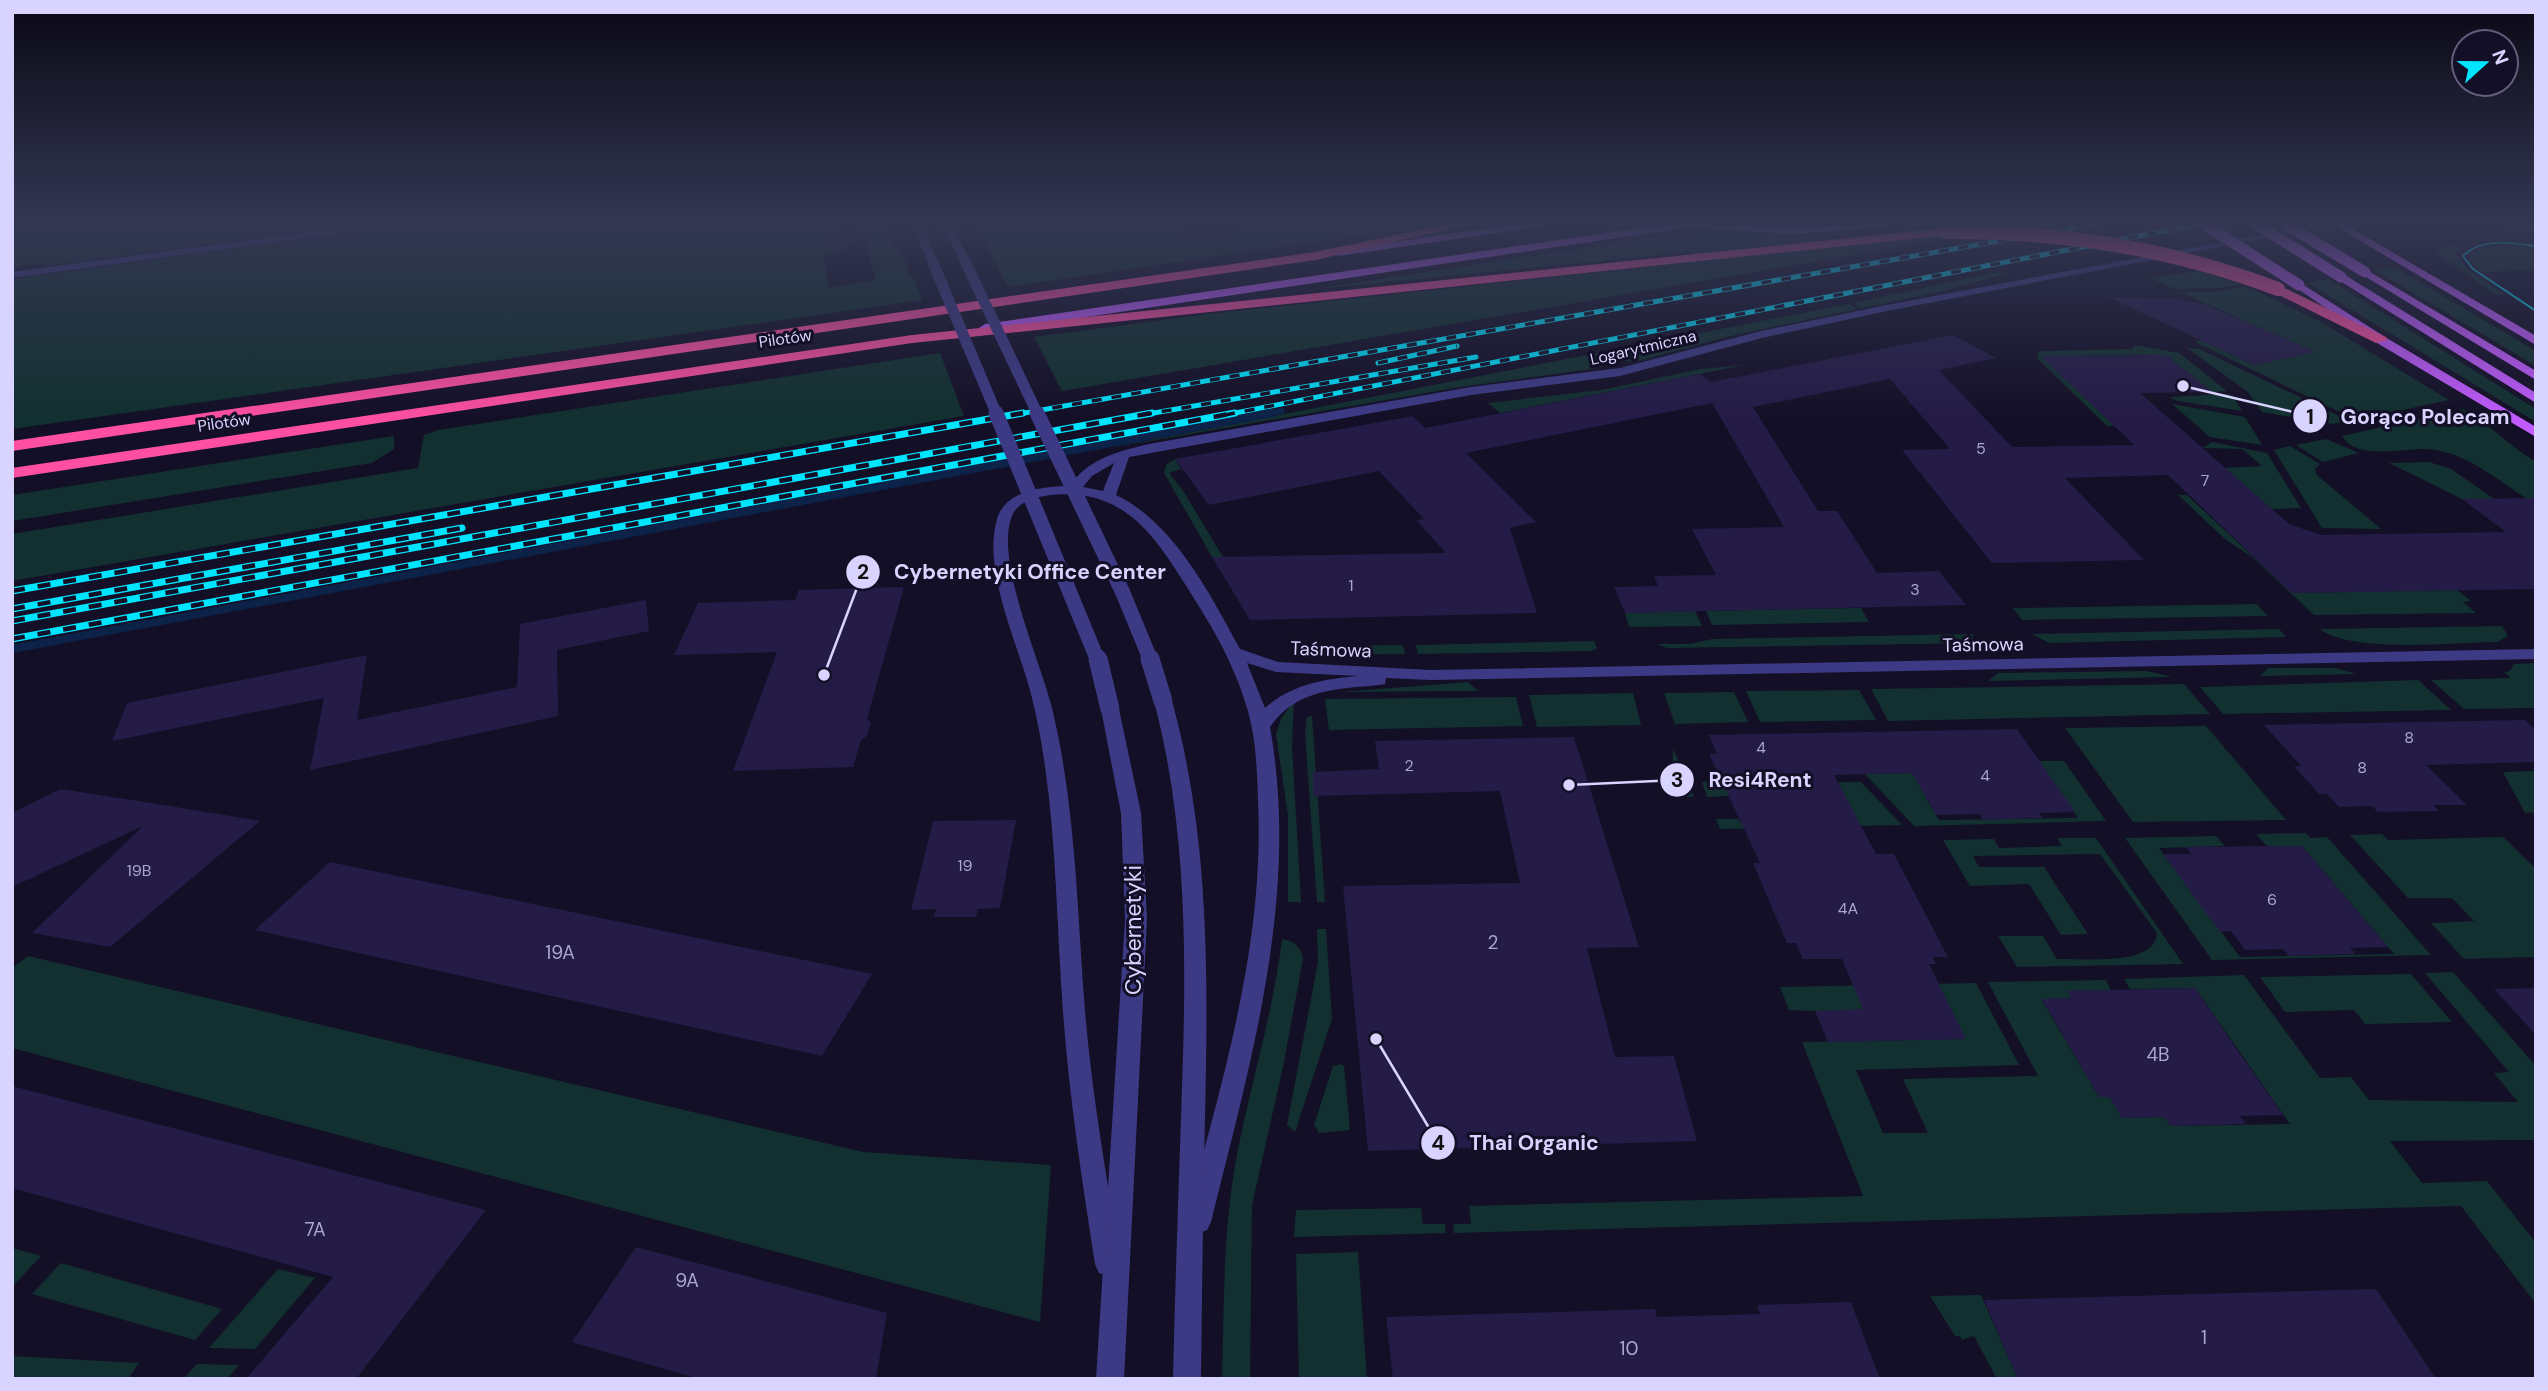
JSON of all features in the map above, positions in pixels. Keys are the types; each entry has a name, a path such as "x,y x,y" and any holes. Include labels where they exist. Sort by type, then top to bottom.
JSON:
{"highway":[{"name":"Pilotów","path":"12,446 1089,289"},
{"path":"912,339 1386,289"},
{"path":"2278,289 2381,340"},
{"name":"Pilotów","path":"12,473 912,339"}],"main road":[{"name":"Pilotów","path":"912,339 1251,289"},
{"path":"2306,289 2381,340 2536,433"},
{"path":"2359,289 2536,399"},
{"path":"2393,289 2536,376"},
{"path":"2449,289 2536,341"}],"street":[{"name":"Cybernetyki","path":"944,289 1096,650 1131,813 1136,919 1110,1379"},
{"path":"978,289 1123,593 1172,730 1186,815 1194,914 1188,1379"},
{"name":"Logarytmiczna","path":"1074,490 1078,482 1104,462 1164,445 1420,400 1620,372 1756,336 1989,289"},
{"path":"1109,494 1123,458"},
{"path":"1114,1306 1077,1056 1063,859 1047,728 1034,668 1014,612 1001,536 1007,510 1033,496 1074,490 1109,494 1140,514 1168,547 1232,652 1253,697 1266,765 1271,835 1271,873 1264,944 1252,1004 1190,1256"},
{"name":"Taśmowa","path":"1232,652 1276,667 1431,675 2536,654"},
{"name":"Taśmowa","path":"1259,729 1271,708 1294,693 1337,684 1431,675"}],"green space":[{"path":"12,289 918,289 922,300 12,429"},
{"path":"1442,289 1657,289 1062,391 1034,337 1210,314"},
{"path":"1919,289 1951,289 1862,308 1853,303"},
{"path":"2251,289 2321,322 2449,400 2356,420 2197,343 2196,341 2203,341 2254,365 2315,352 2180,292"},
{"path":"2318,289 2344,289 2536,409 2536,422"},
{"path":"2407,289 2431,289 2536,351 2536,366"},
{"path":"2488,289 2496,289 2505,295 2495,294"},
{"path":"1849,304 1858,309 1726,337 1639,361 1621,361 1607,353 1610,357 1600,355 1605,362 1591,362 1594,365 1588,366 1591,369 1460,387 1105,449"},
{"path":"2135,345 2179,353 2227,391 2212,392 2166,355 2043,356 2115,426 2107,426 2037,358 2039,352 2044,351 2132,349"},
{"path":"2187,348 2199,349 2350,421 2333,424 2262,412 2248,392"},
{"path":"940,353 964,416 12,581 12,534 418,468 424,435 438,430"},
{"path":"1745,365 1500,413 1488,403 1601,390 1701,369"},
{"path":"2233,396 2242,411 2178,401 2169,397"},
{"path":"2172,404 2245,417 2262,445 2210,437"},
{"path":"2463,409 2536,462 2536,504 2483,469 2455,455 2424,449 2368,451 2357,448 2342,436"},
{"path":"394,436 394,449 372,463 12,521 12,495"},
{"path":"2326,439 2359,453 2323,462 2296,445"},
{"path":"2212,442 2267,453 2301,508 2272,509 2224,468 2262,466 2242,449 2202,448"},
{"path":"2290,446 2320,464 2315,469 2317,475 2381,529 2322,528 2274,450"},
{"path":"1175,459 1181,469 1169,473 1184,492 1223,557 1212,557 1164,473 1166,465"},
{"path":"2429,462 2451,469 2494,499 2462,499 2389,463"},
{"path":"2178,495 2187,495 2292,593 2457,590 2471,601 2463,602 2476,613 2314,615 2252,557 2225,539"},
{"path":"2257,604 2268,616 2022,620 2013,608"},
{"path":"1861,608 1869,622 1712,625 1706,611"},
{"path":"1695,611 1702,626 1629,627 1625,613"},
{"path":"2502,626 2508,636 2497,642 2405,645 2356,642 2335,637 2319,629"},
{"path":"2279,629 2286,637 2049,643 2032,634"},
{"path":"1973,634 1973,643 1667,648 1657,644 1690,644 1712,639"},
{"path":"1594,641 1597,648 1591,651 1418,654 1416,645"},
{"path":"1403,645 1405,654 1319,653 1324,646"},
{"path":"2536,663 2536,708 2464,709 2431,680 2511,678 2504,672 2510,671 2514,664"},
{"path":"2268,668 2335,668 2357,674 2260,676"},
{"path":"2147,671 2172,677 1988,681 1998,673"},
{"path":"2418,680 2451,710 2223,714 2200,687"},
{"path":"1468,682 1478,691 1341,692"},
{"path":"2184,684 2210,714 1888,721 1871,689"},
{"path":"1859,690 1876,720 1760,722 1746,691"},
{"path":"1734,692 1748,722 1675,724 1664,693"},
{"path":"1633,693 1641,725 1537,727 1529,695"},
{"path":"1516,697 1523,726 1329,730 1325,699"},
{"path":"1294,700 1292,746 1301,902 1288,902 1288,816 1276,734 1281,719"},
{"path":"1312,716 1325,902 1317,902 1305,734 1307,717"},
{"path":"2206,726 2286,820 2133,822 2065,728"},
{"path":"1673,748 1694,797 1683,797 1672,788"},
{"path":"2039,761 2064,761 2106,821 1914,826 1865,774 1920,773 1926,798 1939,820 2078,818"},
{"path":"2536,771 2536,812 2525,813 2503,772"},
{"path":"1734,781 1740,784 1861,782 1902,825 1720,829 1716,819 1738,819 1740,822 1856,819 1729,796 1707,797 1702,782"},
{"path":"2306,833 2311,838 2327,837 2431,955 2212,960 2125,838 2216,836 2225,846 2159,848 2240,957 2394,954 2302,846 2267,846 2256,834"},
{"path":"2382,834 2388,840 2503,837 2536,869 2536,957 2464,959 2431,923 2474,921 2452,898 2408,898 2350,835"},
{"path":"2057,838 2096,838 2183,964 2017,967 1998,936 2043,936 2057,959 2100,959 2131,956 2144,951 2153,944 2157,933 2100,854 1973,856 1979,867 2044,867 2088,934 2061,935 2029,884 1970,886 1943,840 1994,839 1999,848 2062,846"},
{"path":"1317,929 1326,929 1332,1019 1295,1132 1287,1125 1318,962"},
{"path":"1282,939 1297,945 1303,959 1283,1067 1252,1205 1250,1379 1222,1379 1225,1269 1232,1187 1273,995"},
{"path":"28,956 863,1152 1051,1165 1040,1322 12,1048 12,968"},
{"path":"2453,972 2536,1066 2536,1140 2390,1141 2422,1183 2487,1181 2536,1243 2536,1304 2461,1206 1454,1233 1453,1224 1471,1224 1469,1206 1863,1196 1802,1042 1966,1039 1815,1011 1789,1010 1780,987 1976,983 2019,1065 1856,1070 1883,1133 1928,1133 1903,1079 2038,1076 1988,982 2106,980 2111,990 2068,991 2072,998 2042,1000 2099,1097 2110,1097 2122,1118 2164,1117 2171,1126 2290,1124 2195,988 2130,989 2124,979 2244,975 2320,1078 2351,1077 2369,1100 2518,1102 2494,1073 2509,1072 2425,973"},
{"path":"2411,974 2452,1022 2365,1024 2354,1010 2285,1012 2260,977"},
{"path":"1333,1066 1344,1066 1350,1130 1319,1133 1314,1125"},
{"path":"1421,1208 1423,1224 1445,1224 1446,1233 1294,1237 1296,1210"},
{"path":"12,1248 41,1256 12,1287"},
{"path":"1358,1252 1367,1379 1299,1379 1296,1254"},
{"path":"61,1263 222,1309 195,1340 32,1294"},
{"path":"278,1269 315,1278 255,1349 209,1348"},
{"path":"1981,1295 2018,1379 1997,1379 1974,1336 1962,1340 1960,1336 1955,1336 1930,1296"},
{"path":"12,1356 139,1363 128,1379 12,1379"},
{"path":"197,1364 239,1365 227,1379 183,1379"}],"building":[{"path":"2108,297 2179,299 2206,305 2316,352 2254,365"},
{"path":"1953,335 1996,358 1939,370 2012,447 2134,445 2041,356 2166,355 2212,392 2140,393 2289,524 2321,535 2506,532 2462,499 2536,498 2536,589 2292,593 2168,475 2065,478 2144,560 1992,563 1902,450 1950,449 1890,379 1753,407 1818,511 1837,511 1877,573 1939,571 1966,605 1625,613 1614,587 1658,586 1654,576 1716,575 1692,529 1784,527 1712,403 1466,453 1536,522 1510,528 1537,613 1250,620 1212,557 1446,553 1416,520 1424,519 1379,471 1209,505 1175,459 1413,416 1425,428 1700,374 1711,382"},
{"path":"904,587 867,719 871,723 867,736 861,740 853,767 733,771 777,652 674,655 698,603 795,600 799,590"},
{"path":"646,600 649,631 557,650 558,716 310,770 324,698 112,741 127,703 367,655 357,720 517,687 520,624"},
{"path":"2525,720 2536,730 2536,762 2426,765 2467,805 2433,805 2439,811 2378,812 2372,806 2339,807 2327,794 2319,794 2294,766 2301,766 2264,725"},
{"path":"2017,729 2075,812 2039,813 2043,818 1983,820 1980,814 1936,815 1912,773 1834,775 1876,854 1894,854 1948,957 1933,957 1936,964 1929,964 1966,1039 1828,1042 1815,1011 1863,1009 1842,959 1803,959 1796,943 1787,943 1753,863 1760,863 1709,754 1717,754 1709,735"},
{"path":"1574,737 1639,947 1587,948 1615,1057 1674,1056 1697,1141 1368,1151 1343,886 1520,883 1500,791 1313,796 1313,772 1379,769 1375,741"},
{"path":"61,789 260,821 110,947 32,933 143,826 12,887 12,813"},
{"path":"1016,820 1000,908 978,909 976,917 934,917 936,909 911,910 933,821"},
{"path":"2302,846 2388,947 2350,948 2356,954 2289,956 2283,949 2245,950 2231,931 2220,932 2163,854 2191,854 2186,847"},
{"path":"330,862 872,974 822,1056 255,930"},
{"path":"2195,988 2283,1115 2240,1116 2246,1124 2171,1126 2164,1117 2122,1118 2110,1097 2099,1097 2042,999 2072,998 2067,991"},
{"path":"2536,988 2536,1035 2494,989"},
{"path":"12,1086 486,1210 356,1379 246,1379 333,1277 12,1188"},
{"path":"636,1247 887,1313 876,1379 699,1379 572,1342"},
{"path":"2376,1289 2436,1379 2018,1379 1984,1300"},
{"path":"1851,1302 1880,1379 1393,1379 1386,1317 1655,1309 1657,1317 1760,1314 1757,1305"}],"waterway":[{"path":"1272,413 1282,411"},
{"path":"12,649 1272,413"},
{"path":"1262,415 1272,413"}],"tram line":[{"path":"2503,289 2536,311"}],"railway":[{"path":"1013,415 1727,289"},
{"path":"1225,415 1869,289"},
{"path":"1378,363 1457,346"},
{"path":"1142,415 1476,357"},
{"path":"12,591 1023,413"},
{"path":"12,621 1152,413"},
{"path":"12,639 1235,413"},
{"path":"12,609 462,528"}],"place":[{"name":"Gorąco Polecam","path":"2183,386"},
{"name":"Cybernetyki Office Center","path":"824,675"},
{"name":"Resi4Rent","path":"1569,785"},
{"name":"Thai Organic","path":"1376,1039"}]}
